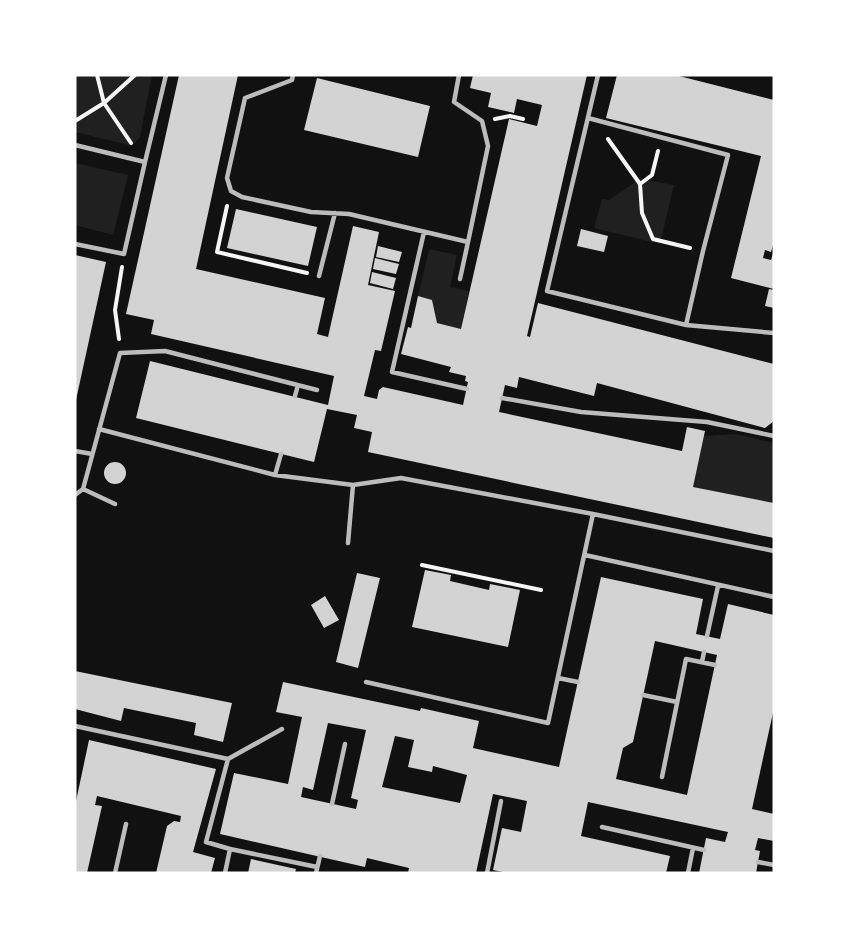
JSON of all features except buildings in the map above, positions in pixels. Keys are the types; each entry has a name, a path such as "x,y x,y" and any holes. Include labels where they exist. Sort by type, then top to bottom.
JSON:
{"lane":[{"path":"75,244 124,254 166,75"},
{"path":"293,75 292,80 244,98 227,178 231,191 242,197 311,212 334,213 468,242"},
{"path":"459,75 454,102 482,121 488,146 460,279"},
{"path":"598,75 547,291 686,326 774,333"},
{"path":"588,118 728,155 686,326"},
{"path":"75,145 145,162"},
{"path":"319,276 334,213"},
{"path":"424,232 392,372 466,389"},
{"path":"75,495 83,489 120,353 165,351 318,390"},
{"path":"295,396 298,385"},
{"path":"502,398 581,412 707,423 774,436"},
{"path":"99,429 275,474 353,485 401,478 774,551"},
{"path":"75,451 92,454"},
{"path":"275,474 280,454"},
{"path":"348,543 353,485"},
{"path":"83,489 115,504"},
{"path":"366,682 548,723 593,514"},
{"path":"585,555 774,597"},
{"path":"707,636 718,586"},
{"path":"702,662 704,652"},
{"path":"662,777 686,659 715,665"},
{"path":"558,678 578,682"},
{"path":"643,695 677,702"},
{"path":"75,726 228,759 282,729"},
{"path":"332,804 345,744"},
{"path":"228,759 206,842 317,867"},
{"path":"487,873 501,801"},
{"path":"115,873 126,824"},
{"path":"602,827 704,850"},
{"path":"688,873 693,848"},
{"path":"225,873 230,849"},
{"path":"316,873 320,856"},
{"path":"758,862 774,865"}],"path":[{"path":"97,75 104,103 145,162"},
{"path":"75,121 104,103 135,75"},
{"path":"482,121 510,116 523,118"},
{"path":"597,120 640,184 642,213 653,239 703,251"},
{"path":"640,184 652,175 661,138"},
{"path":"231,191 217,252 319,276"},
{"path":"120,353 115,310 124,254"},
{"path":"422,565 541,590"}],"shaded area":[{"path":"75,75 152,75 140,137 133,145 75,132"},
{"path":"75,163 128,175 113,235 75,225"},
{"path":"640,179 674,185 660,244 594,228 602,199 609,200"},
{"path":"429,249 457,255 450,287 469,291 461,329 437,323 432,300 418,296"},
{"path":"736,434 774,443 773,503 693,487 704,436"}]}
